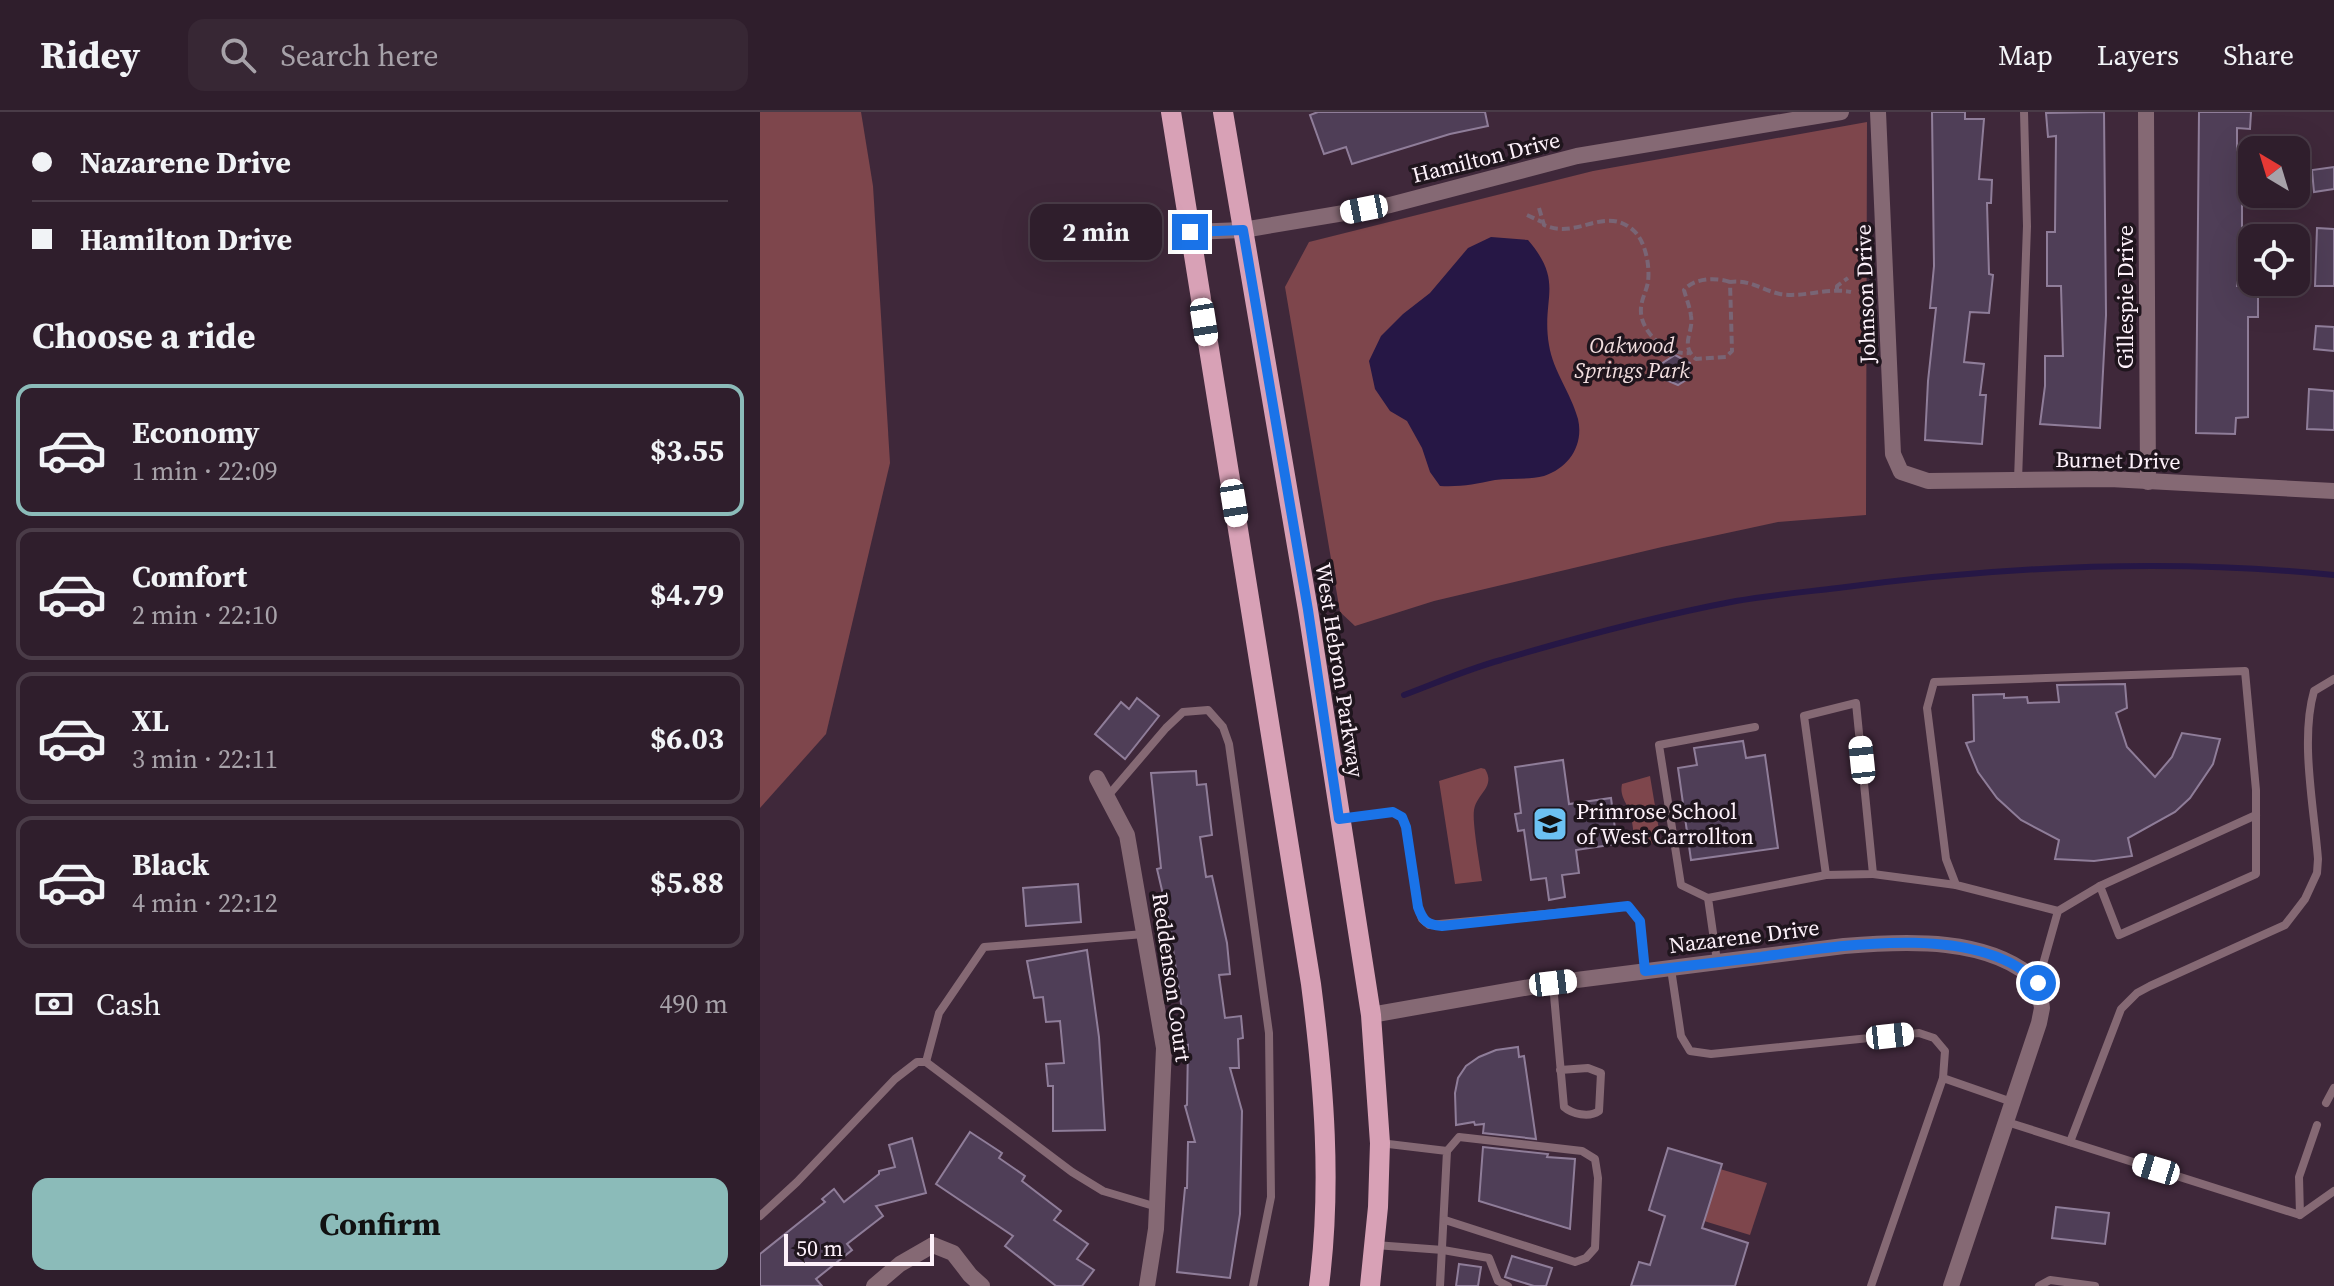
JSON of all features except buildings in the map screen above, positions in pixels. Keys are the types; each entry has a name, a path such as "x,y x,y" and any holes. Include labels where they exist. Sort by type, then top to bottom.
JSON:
{"main road":[{"path":"1171,112 1317,1030 1325,1107 1327,1172 1319,1286"},
{"name":"West Hebron Parkway","path":"1223,112 1308,610 1371,1015 1380,1143 1378,1207 1370,1286"}],"street":[{"name":"Hamilton Drive","path":"1190,232 1243,230 1390,205 1577,156 1841,112"},
{"name":"Johnson Drive","path":"1878,112 1893,454 1901,472"},
{"name":"Gillespie Drive","path":"2146,112 2148,482"},
{"name":"Burnet Drive","path":"1901,472 1928,481 2110,479 2334,491"},
{"name":"Reddenson Court","path":"1097,778 1127,835 1164,1048 1157,1208 1147,1286"},
{"name":"Nazarene Drive","path":"1371,1015 1553,983 1844,946 1920,943 1949,946 2000,958 2028,972 2038,983"},
{"path":"1951,1286 2039,1023 2042,1008 2038,983"},
{"path":"874,1286 900,1264 933,1245 953,1253 982,1286"}],"lane":[{"path":"2018,481 2027,226 2024,112"},
{"path":"1956,885 1946,859 1927,708 1934,682 2245,671 2256,815 2256,874 2119,935 2100,886"},
{"path":"2070,1142 2121,1009 2137,993 2150,986 2285,925 2305,899 2317,873 2318,859 2308,742 2309,709 2314,691 2334,679"},
{"path":"1826,875 1804,716 1856,703 1873,874"},
{"path":"1107,798 1183,712 1208,710 1223,727 1229,744 1269,1033 1271,1197 1253,1286"},
{"path":"1755,727 1659,745 1681,885 1708,898 1826,875 1873,874 1956,885 2058,911"},
{"path":"1339,819 1393,812 1402,817 1418,907 1422,919 1429,925 1628,906 1640,921 1645,971"},
{"path":"2038,983 2058,911 2100,886 2256,815"},
{"path":"1708,898 1718,962"},
{"path":"926,1062 939,1013 984,947 1145,934"},
{"path":"1671,968 1681,1036 1690,1051 1711,1054 1919,1033 1934,1038 1945,1051 1943,1078 1871,1286"},
{"path":"1553,983 1560,1070 1564,1107 1571,1113 1594,1114 1599,1111 1601,1073 1588,1068 1560,1070"},
{"path":"760,1216 797,1182 895,1079 917,1062 926,1062 1072,1172 1103,1191 1157,1208"},
{"path":"1943,1078 2012,1102"},
{"path":"2326,1103 2334,1088"},
{"path":"2006,1122 2300,1215"},
{"path":"2300,1215 2299,1177 2317,1125"},
{"path":"1440,1286 1447,1151 1459,1137 1582,1151 1595,1159 1598,1178 1595,1248 1586,1258 1575,1262 1445,1220"},
{"path":"1380,1143 1447,1151"},
{"path":"2300,1215 2334,1191"},
{"path":"1374,1245 1443,1250 1489,1258 1498,1281 1508,1286"},
{"path":"2039,1286 2050,1280 2095,1286"}],"path":[{"path":"1539,208 1542,222"},
{"path":"1527,215 1558,231 1602,220 1634,230 1646,253 1648,269 1648,281 1641,301 1642,319 1662,346 1673,353 1689,353"},
{"path":"1837,289 1848,278"},
{"path":"1730,282 1732,351 1726,357 1696,359 1689,353 1686,343 1692,320 1684,290 1690,283 1700,280 1742,280 1779,294 1802,295 1837,289 1851,292"}],"green space":[{"path":"760,112 861,112 873,186 890,463 826,734 760,808"},
{"name":"Oakwood Springs Park","path":"1867,122 1866,515 1778,522 1662,547 1434,601 1355,626 1340,612 1285,287 1309,242 1593,171"},
{"path":"1485,769 1488,781 1476,804 1474,816 1482,881 1455,884 1439,781"},
{"path":"1650,776 1661,842 1635,846 1622,784"},
{"path":"1720,1169 1767,1183 1750,1235 1704,1221"}],"shaded area":[{"path":"1491,237 1528,240 1546,268 1549,280 1549,345 1578,419 1579,438 1567,461 1544,476 1440,486 1430,472 1422,448 1407,421 1390,411 1375,389 1369,361 1381,336 1430,293 1468,248"}],"waterway":[{"path":"1404,695 1464,672 1588,635 1706,607 1774,595 1962,574 2086,567 2210,567 2334,575"}],"place":[{"name":"Primrose School of West Carrollton","path":"1550,824"}],"route":[{"path":"1190,232 1243,230 1308,610 1339,819 1393,812 1402,817 1422,919 1429,925 1442,926 1628,906 1640,921 1645,971 1844,946 1920,943 2000,958 2028,972 2038,983"}]}
